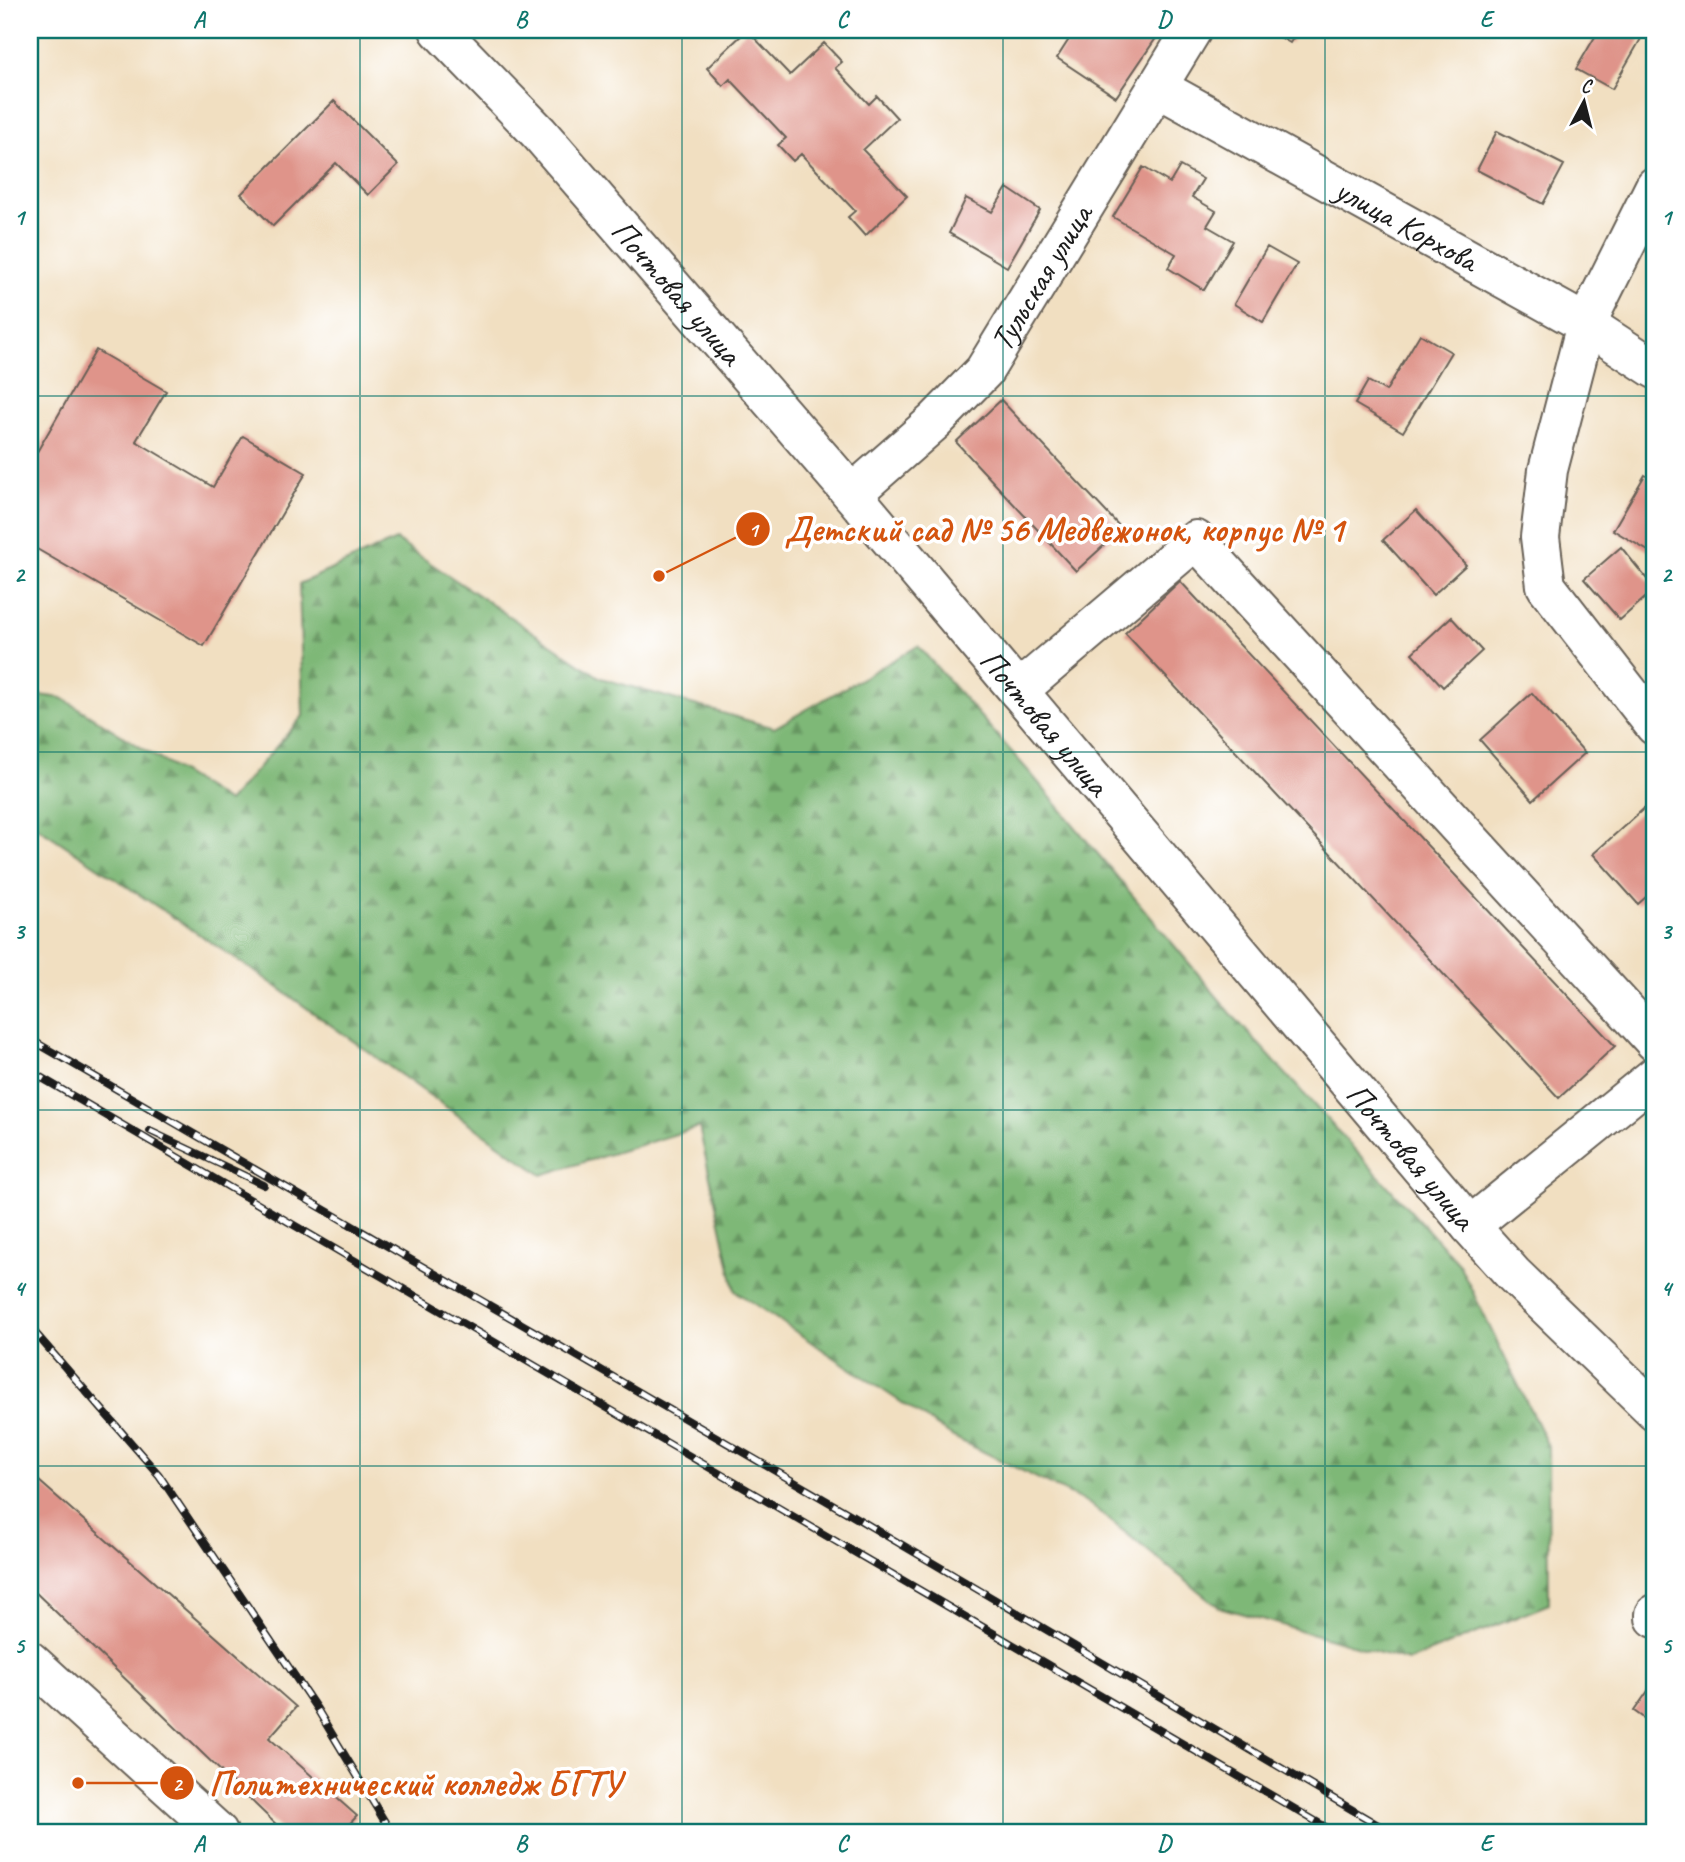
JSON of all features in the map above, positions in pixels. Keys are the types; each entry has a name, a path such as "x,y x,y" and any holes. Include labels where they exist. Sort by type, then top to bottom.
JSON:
{"street":[{"name":"Тульская улица","path":"852,494 934,421 984,371 1192,30"},
{"name":"Почтовая улица","path":"457,36 852,494 1470,1226 1513,1274 1655,1411"},
{"name":"улица Корхова","path":"1157,87 1586,324 1655,369"},
{"path":"1655,186 1586,324 1548,470 1540,537 1546,586 1655,726"},
{"path":"1018,691 1196,540 1655,1042"},
{"path":"1470,1226 1655,1076"},
{"path":"30,1661 218,1832"}],"green space":[{"path":"396,540 601,678 774,728 918,646 1032,775 1234,1017 1459,1264 1548,1446 1549,1604 1408,1661 1219,1607 1088,1503 953,1437 735,1291 699,1127 542,1175 263,977 30,822 30,694 62,698 228,802 303,716 299,584"}],"building":[{"path":"747,30 790,75 824,43 842,62 835,68 869,104 877,96 897,118 863,150 907,196 865,236 848,217 855,211 801,154 793,161 778,145 786,138 730,79 723,86 707,68"},
{"path":"1075,30 1143,30 1156,38 1116,97 1057,58"},
{"path":"1268,30 1298,30 1290,43"},
{"path":"1599,30 1629,30 1642,37 1612,89 1576,69"},
{"path":"334,101 398,165 368,195 336,163 273,226 241,194"},
{"path":"1497,131 1564,165 1543,204 1477,170"},
{"path":"1180,166 1203,179 1192,197 1216,211 1207,226 1233,241 1204,290 1168,268 1176,254 1113,217 1143,167 1170,183"},
{"path":"1007,188 1040,210 1007,267 949,233 966,198 992,212"},
{"path":"1267,247 1297,264 1263,322 1234,304"},
{"path":"1420,334 1451,352 1403,432 1355,404 1368,381 1386,391"},
{"path":"96,350 166,391 136,441 213,487 243,436 306,473 204,646 30,545 30,454 34,457"},
{"path":"1001,400 1122,529 1076,571 956,442"},
{"path":"1645,475 1655,481 1655,555 1613,530"},
{"path":"1416,510 1466,565 1433,595 1383,540"},
{"path":"1621,547 1655,589 1620,620 1584,579"},
{"path":"1180,581 1615,1046 1559,1098 1125,633"},
{"path":"1451,617 1482,651 1443,687 1412,653"},
{"path":"1532,693 1585,753 1533,800 1480,740"},
{"path":"1649,804 1655,812 1655,889 1638,904 1593,854"},
{"path":"30,1473 296,1707 269,1738 357,1816 342,1832 284,1832 30,1587"},
{"path":"1655,1681 1655,1726 1634,1711"}],"railway":[{"path":"30,1039 853,1516 1390,1832"},
{"path":"30,1071 1334,1832"},
{"path":"150,1131 264,1185"},
{"path":"30,1327 159,1475 317,1709 391,1832"}],"place":[{"name":"Детский сад № 56 Медвежонок, корпус № 1","path":"659,576"},
{"name":"Политехнический колледж БГТУ","path":"78,1783"}]}
